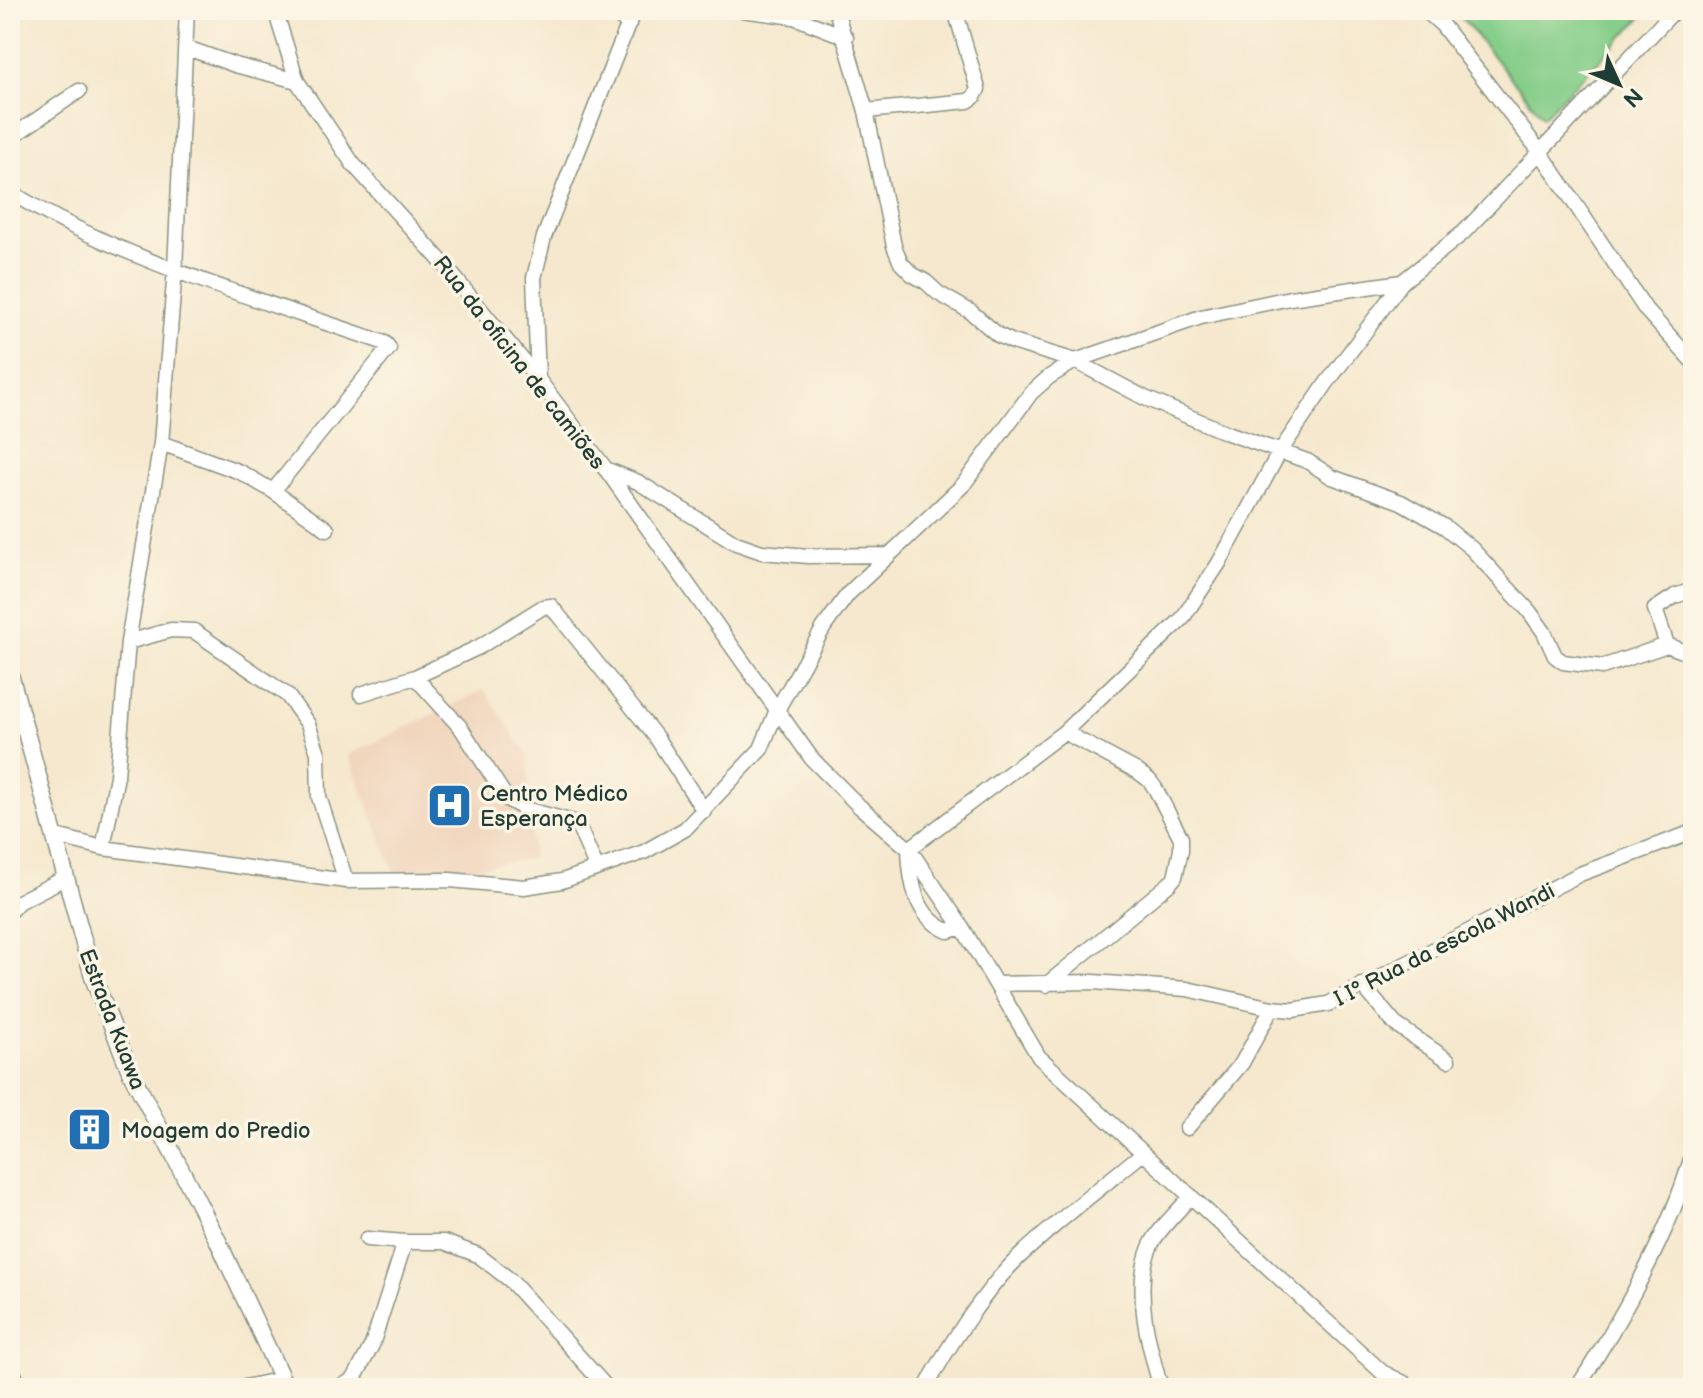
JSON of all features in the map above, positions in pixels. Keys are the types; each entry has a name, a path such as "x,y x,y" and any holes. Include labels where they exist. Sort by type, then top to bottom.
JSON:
{"street":[{"path":"103,848 117,776 128,642 161,443 175,269 187,10"},
{"name":"Rua da oficina de camiões","path":"275,10 297,81 353,164 440,260 538,379 812,759 859,806 909,849"},
{"path":"538,379 534,278 544,237 632,17 609,10"},
{"path":"742,10 794,17 846,37"},
{"path":"794,17 811,10"},
{"path":"836,10 866,111 894,246 901,263 938,293 1013,342 1075,361 1145,398 1279,453 1307,461 1332,477 1401,502 1445,527 1472,549 1529,611 1544,632 1555,656 1563,662 1602,667 1667,645 1693,655"},
{"path":"866,111 968,101 974,97 978,89 955,10"},
{"path":"1425,10 1442,25 1541,153 1646,310 1693,362"},
{"path":"909,849 1064,732 1182,619 1219,563 1279,453 1402,282 1463,233 1675,10"},
{"path":"187,48 235,65 297,81"},
{"path":"10,138 79,91"},
{"path":"10,192 53,218 175,269 385,343 389,348 387,354 273,491"},
{"path":"56,836 103,848 346,881 450,880 524,887 562,881 644,852 685,829 761,749 777,710 824,627 848,594 963,485 1031,393 1049,377 1075,361 1201,317 1290,298 1402,282"},
{"path":"161,443 240,472 327,529"},
{"path":"605,468 638,482 736,543 762,552 808,556 888,555"},
{"path":"1667,645 1655,609 1675,596 1693,590"},
{"path":"361,694 415,677 468,653 543,607 551,606 656,737 704,811"},
{"path":"128,642 171,630 194,631 287,695 308,724 318,753 319,797 346,881"},
{"name":"Estrada Kuawa","path":"10,674 94,980 130,1071 218,1241 284,1384"},
{"path":"415,677 461,728 507,799 525,809 577,823 596,867"},
{"path":"1045,985 1169,884 1175,877 1181,850 1181,838 1149,780 1064,732"},
{"name":"I Iº Rua da escola Wandi","path":"996,984 1093,982 1187,989 1293,1010 1328,1004 1580,874 1693,832"},
{"path":"909,849 962,927 1039,1057 1383,1373 1392,1388"},
{"path":"909,849 910,876 915,895 927,916 948,931 962,927"},
{"path":"10,911 18,902 65,878"},
{"path":"1362,985 1395,1024 1448,1060"},
{"path":"1187,1128 1242,1063 1272,1008"},
{"path":"1577,1388 1622,1318 1685,1183 1693,1152"},
{"path":"926,1388 937,1366 970,1319 1018,1257 1143,1153"},
{"path":"1161,1388 1142,1307 1146,1263 1151,1243 1191,1196"},
{"path":"367,1239 444,1242 478,1255 510,1280 607,1388"},
{"path":"339,1388 354,1379 367,1357 405,1242"},
{"path":"10,1363 19,1388"},
{"path":"1383,1373 1414,1388"},
{"path":"241,1388 284,1384"}],"shaded area":[{"name":"Centro Médico Esperança","path":"484,690 527,754 533,858 398,881 348,755"}],"green space":[{"path":"1455,10 1649,10 1543,117"}],"place":[{"name":"Centro Médico Esperança","path":"449,806"},
{"name":"Moagem do Predio","path":"90,1130"}]}
